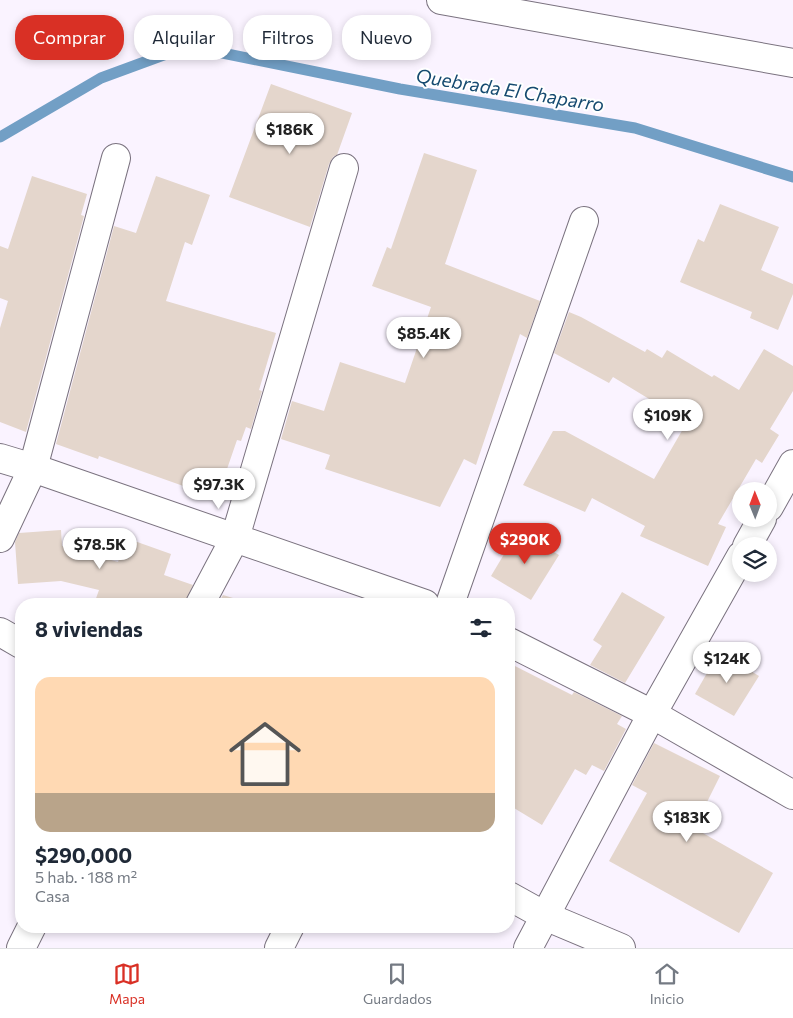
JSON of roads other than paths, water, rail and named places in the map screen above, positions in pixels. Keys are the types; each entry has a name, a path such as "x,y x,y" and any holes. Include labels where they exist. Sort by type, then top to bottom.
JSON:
{"street":[{"path":"441,0 793,63"},
{"path":"0,538 33,468 116,158"},
{"path":"203,598 235,538 344,168"},
{"path":"452,598 584,221"},
{"path":"0,458 408,598"},
{"path":"778,491 793,464"},
{"path":"528,948 652,714 732,572"},
{"path":"0,632 15,641"},
{"path":"515,645 652,714 793,795"},
{"path":"515,899 545,916 621,948"},
{"path":"21,948 28,933"},
{"path":"279,948 286,933"}],"waterway":[{"name":"Quebrada El Chaparro","path":"0,137 101,78 188,46 400,89 635,128 793,177"}]}
